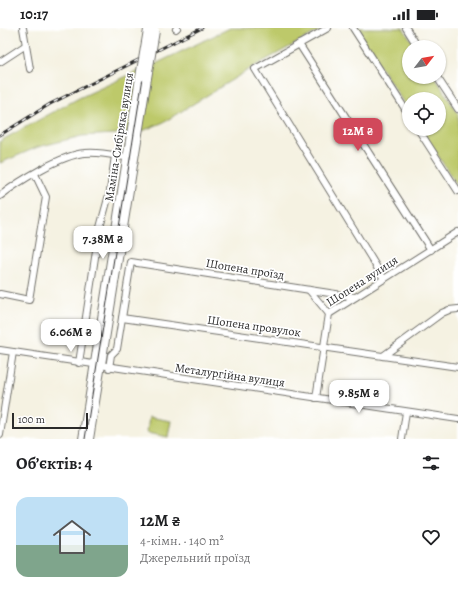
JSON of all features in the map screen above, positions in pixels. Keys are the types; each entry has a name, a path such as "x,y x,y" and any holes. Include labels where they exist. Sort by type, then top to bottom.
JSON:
{"main road":[{"name":"Маміна-Сибіряка вулиця","path":"90,439 102,367 131,158 151,29"},
{"name":"Маміна-Сибіряка вулиця","path":"83,439 102,367"}],"street":[{"path":"22,28 30,69"},
{"path":"328,28 255,69 384,279"},
{"path":"353,28 402,104"},
{"path":"406,28 414,40"},
{"path":"299,44 431,250"},
{"path":"0,62 26,45"},
{"path":"442,84 458,109"},
{"path":"423,136 458,191"},
{"path":"0,196 16,183 78,154 96,153 131,158"},
{"path":"80,363 99,231 110,191 115,156"},
{"path":"0,294 29,300 46,197 35,174"},
{"name":"Шопена вулиця","path":"316,398 329,314 458,232"},
{"name":"Шопена проїзд","path":"122,318 131,262 355,297"},
{"path":"309,290 329,314"},
{"path":"383,356 442,313 449,310 458,310"},
{"path":"102,367 111,354 117,349 122,318"},
{"name":"Шопена провулок","path":"122,318 458,367"},
{"name":"Металургійна вулиця","path":"0,350 102,367 458,419"},
{"path":"0,435 13,352"},
{"path":"402,439 406,412"}],"green space":[{"path":"230,28 324,28 253,67 164,122 140,132 151,66"},
{"path":"355,28 403,28 411,40 402,40 402,84 439,84 444,92 402,92 402,100"},
{"path":"140,70 130,133 82,136 38,147 0,163 0,141 79,98"},
{"path":"446,95 458,114 458,187 425,136 446,136"},
{"path":"149,417 171,421 168,437 147,433"}],"tram line":[{"path":"85,439 151,28"}],"railway":[{"path":"0,135 50,104 202,28"}]}
